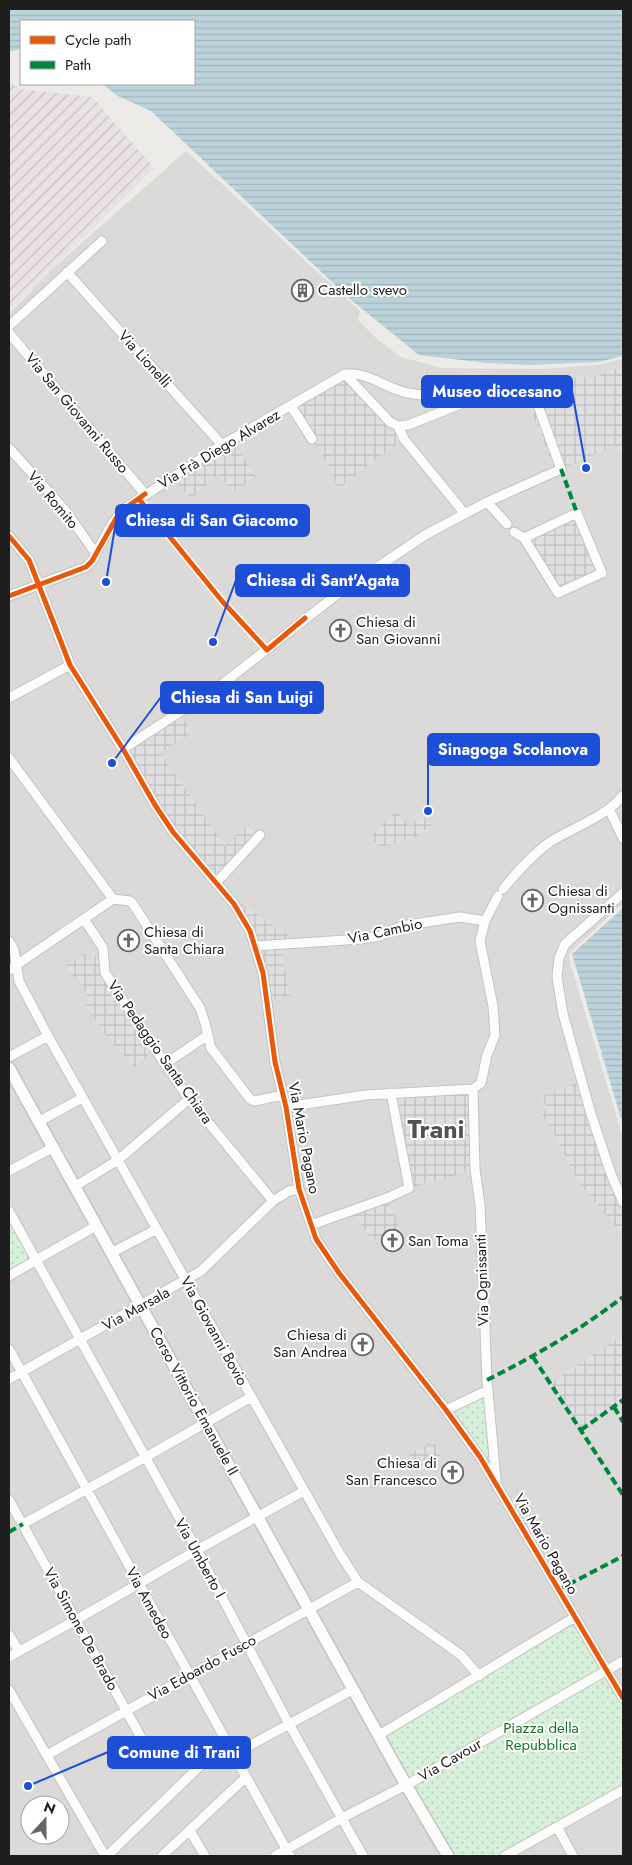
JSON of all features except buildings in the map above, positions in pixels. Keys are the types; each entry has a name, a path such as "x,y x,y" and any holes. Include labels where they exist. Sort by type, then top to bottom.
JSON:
{"street":[{"path":"9,326 102,241"},
{"name":"Via Lionelli","path":"67,272 222,445"},
{"name":"Via San Giovanni Russo","path":"9,333 145,494"},
{"path":"346,374 390,422 398,426 408,425 493,392"},
{"path":"9,536 29,560 70,665 123,749 212,693 305,618 426,535 487,502 561,469 532,389 416,394 398,390 361,374 346,374"},
{"name":"Via Frà Diego Alvarez","path":"9,596 86,567 124,509 222,445 346,374"},
{"path":"291,406 312,439"},
{"path":"398,426 404,439 465,514"},
{"name":"Via Romito","path":"9,448 65,510 96,554"},
{"path":"487,502 507,524"},
{"path":"514,532 524,538 558,593 602,573 577,513 524,538"},
{"path":"9,698 70,665"},
{"name":"Via Mario Pagano","path":"123,749 161,815 228,896 245,922 255,946 267,1002 275,1062 286,1107 299,1189 316,1238 339,1273 446,1410 496,1482 575,1617"},
{"path":"9,758 113,899"},
{"path":"286,1107 366,1095 474,1089 482,1083 487,1055 495,1030 493,1006 480,945 485,921 500,892 530,859 545,846 609,808 622,796"},
{"path":"609,808 623,838"},
{"path":"216,883 260,835"},
{"path":"623,893 566,944 559,958 557,968 563,1014 584,1089 611,1174 623,1202"},
{"path":"12,968 113,899 130,901 200,1008 211,1048 250,1099 254,1101 283,1095"},
{"name":"Via Cambio","path":"255,946 361,939 380,936 401,926 460,916 485,921"},
{"name":"Via Pedaggio Santa Chiara","path":"84,920 103,948 105,973 165,1064 189,1099 273,1201"},
{"name":"Via Giovanni Bovio","path":"9,941 14,950 12,968 48,1036 340,1554 358,1582 462,1655 478,1676"},
{"path":"165,1064 208,1035"},
{"path":"9,1057 48,1036"},
{"name":"Corso Vittorio Emanuele II","path":"9,1068 379,1735"},
{"name":"Via Ognissanti","path":"474,1089 475,1170 480,1204 482,1295 496,1482"},
{"path":"311,1225 387,1198 409,1188 391,1093"},
{"path":"38,1122 82,1098"},
{"path":"74,1187 118,1160 189,1099"},
{"path":"9,1171 52,1148"},
{"name":"Via Marsala","path":"9,1379 186,1281 213,1261 273,1201 289,1191 299,1189"},
{"name":"Via Umberto I","path":"9,1211 81,1339 144,1458 197,1550 289,1724 363,1856"},
{"path":"9,1276 96,1226"},
{"path":"111,1253 157,1229"},
{"name":"Via Amedeo","path":"9,1349 232,1755 288,1853"},
{"path":"446,1410 488,1390"},
{"path":"23,1524 144,1458 251,1396"},
{"path":"9,1657 304,1491"},
{"name":"Via Simone De Brado","path":"9,1500 153,1759 176,1742 201,1765"},
{"name":"Via Edoardo Fusco","path":"47,1754 358,1582"},
{"path":"448,1856 379,1735 575,1617 623,1698"},
{"path":"9,1635 19,1651"},
{"name":"Via Cavour","path":"275,1856 288,1853 342,1818 406,1785 608,1672 623,1661"},
{"path":"608,1672 623,1682"},
{"path":"9,1690 103,1855 201,1765 232,1755 354,1689"},
{"path":"162,1856 245,1778"},
{"path":"505,1856 623,1790"},
{"path":"557,1827 573,1856"},
{"path":"190,1831 205,1856"}],"shaded area":[{"path":"9,82 20,89 92,97 154,168 9,311"},
{"path":"186,151 360,311 358,320 378,340 401,357 442,368 542,369 597,365 623,359 623,903 570,953 569,959 623,1138 623,1856 9,1856 9,314 51,270"},
{"path":"623,365 623,452 618,452 616,445 555,470 522,388 523,377 595,377"},
{"path":"345,374 407,393 493,392 398,426"},
{"path":"345,374 404,438 338,489 329,466 291,406"},
{"path":"232,440 256,477 233,492 218,474 191,498 171,477"},
{"path":"577,513 602,573 558,593 524,538"},
{"path":"180,713 193,732 160,753 225,846 248,825 260,835 216,883 185,846 123,749"},
{"path":"396,812 410,826 422,815 432,825 415,838 382,847 370,838"},
{"path":"230,894 295,939 297,948 281,950 290,996 267,1002 260,961"},
{"path":"104,951 104,968 155,1049 135,1067 107,1037 89,1011 85,1003 89,1001 78,977 73,978 66,965 85,954 89,960"},
{"path":"581,1081 623,1202 623,1234 592,1199 575,1176 556,1136 541,1113 548,1109 541,1097"},
{"path":"473,1089 475,1170 409,1188 391,1093"},
{"path":"387,1198 400,1229 372,1241 351,1210"},
{"path":"623,1335 623,1400 581,1430 551,1383"},
{"path":"433,1442 442,1457 419,1473 409,1455"}],"green space":[{"path":"9,1217 32,1260 9,1272"},
{"path":"486,1393 494,1476 449,1411"},
{"name":"Piazza della Repubblica","path":"568,1626 576,1628 623,1707 623,1784 495,1856 453,1856 388,1739 389,1734"}],"water":[{"path":"9,9 623,9 623,356 598,362 531,365 487,363 419,355 351,300 151,111 118,96 103,85 195,85 195,20 20,20 20,49 9,52"},
{"path":"623,908 623,1125 572,954"}],"marked path":[{"path":"561,469 577,513"},
{"path":"487,1380 557,1342 623,1297"},
{"path":"533,1357 623,1495"},
{"path":"581,1430 623,1400"},
{"path":"614,1407 623,1422"},
{"path":"9,1532 23,1524"},
{"path":"558,1590 623,1556"}],"cycle path":[{"path":"9,596 86,567 92,561 118,515 145,494"},
{"path":"139,499 222,601 267,650 305,618"},
{"path":"9,536 29,560 70,665 123,749 155,805 173,832 234,904 250,931 263,973 275,1062 286,1107 299,1189 316,1239 339,1273 446,1410 480,1457 623,1698"}],"place":[{"name":"Castello svevo","path":"302,290"},
{"name":"Museo diocesano","path":"586,468"},
{"name":"Chiesa di San Giacomo","path":"106,582"},
{"name":"Chiesa di San Giovanni","path":"340,631"},
{"name":"Chiesa di Sant'Agata","path":"213,642"},
{"name":"Chiesa di San Luigi","path":"112,763"},
{"name":"Sinagoga Scolanova","path":"428,811"},
{"name":"Chiesa di Ognissanti","path":"532,900"},
{"name":"Chiesa di Santa Chiara","path":"128,941"},
{"name":"San Toma","path":"392,1241"},
{"name":"Chiesa di San Andrea","path":"363,1344"},
{"name":"Chiesa di San Francesco","path":"453,1472"},
{"name":"Comune di Trani","path":"28,1786"}],"district":[{"name":"Trani","path":"436,1129"}]}
